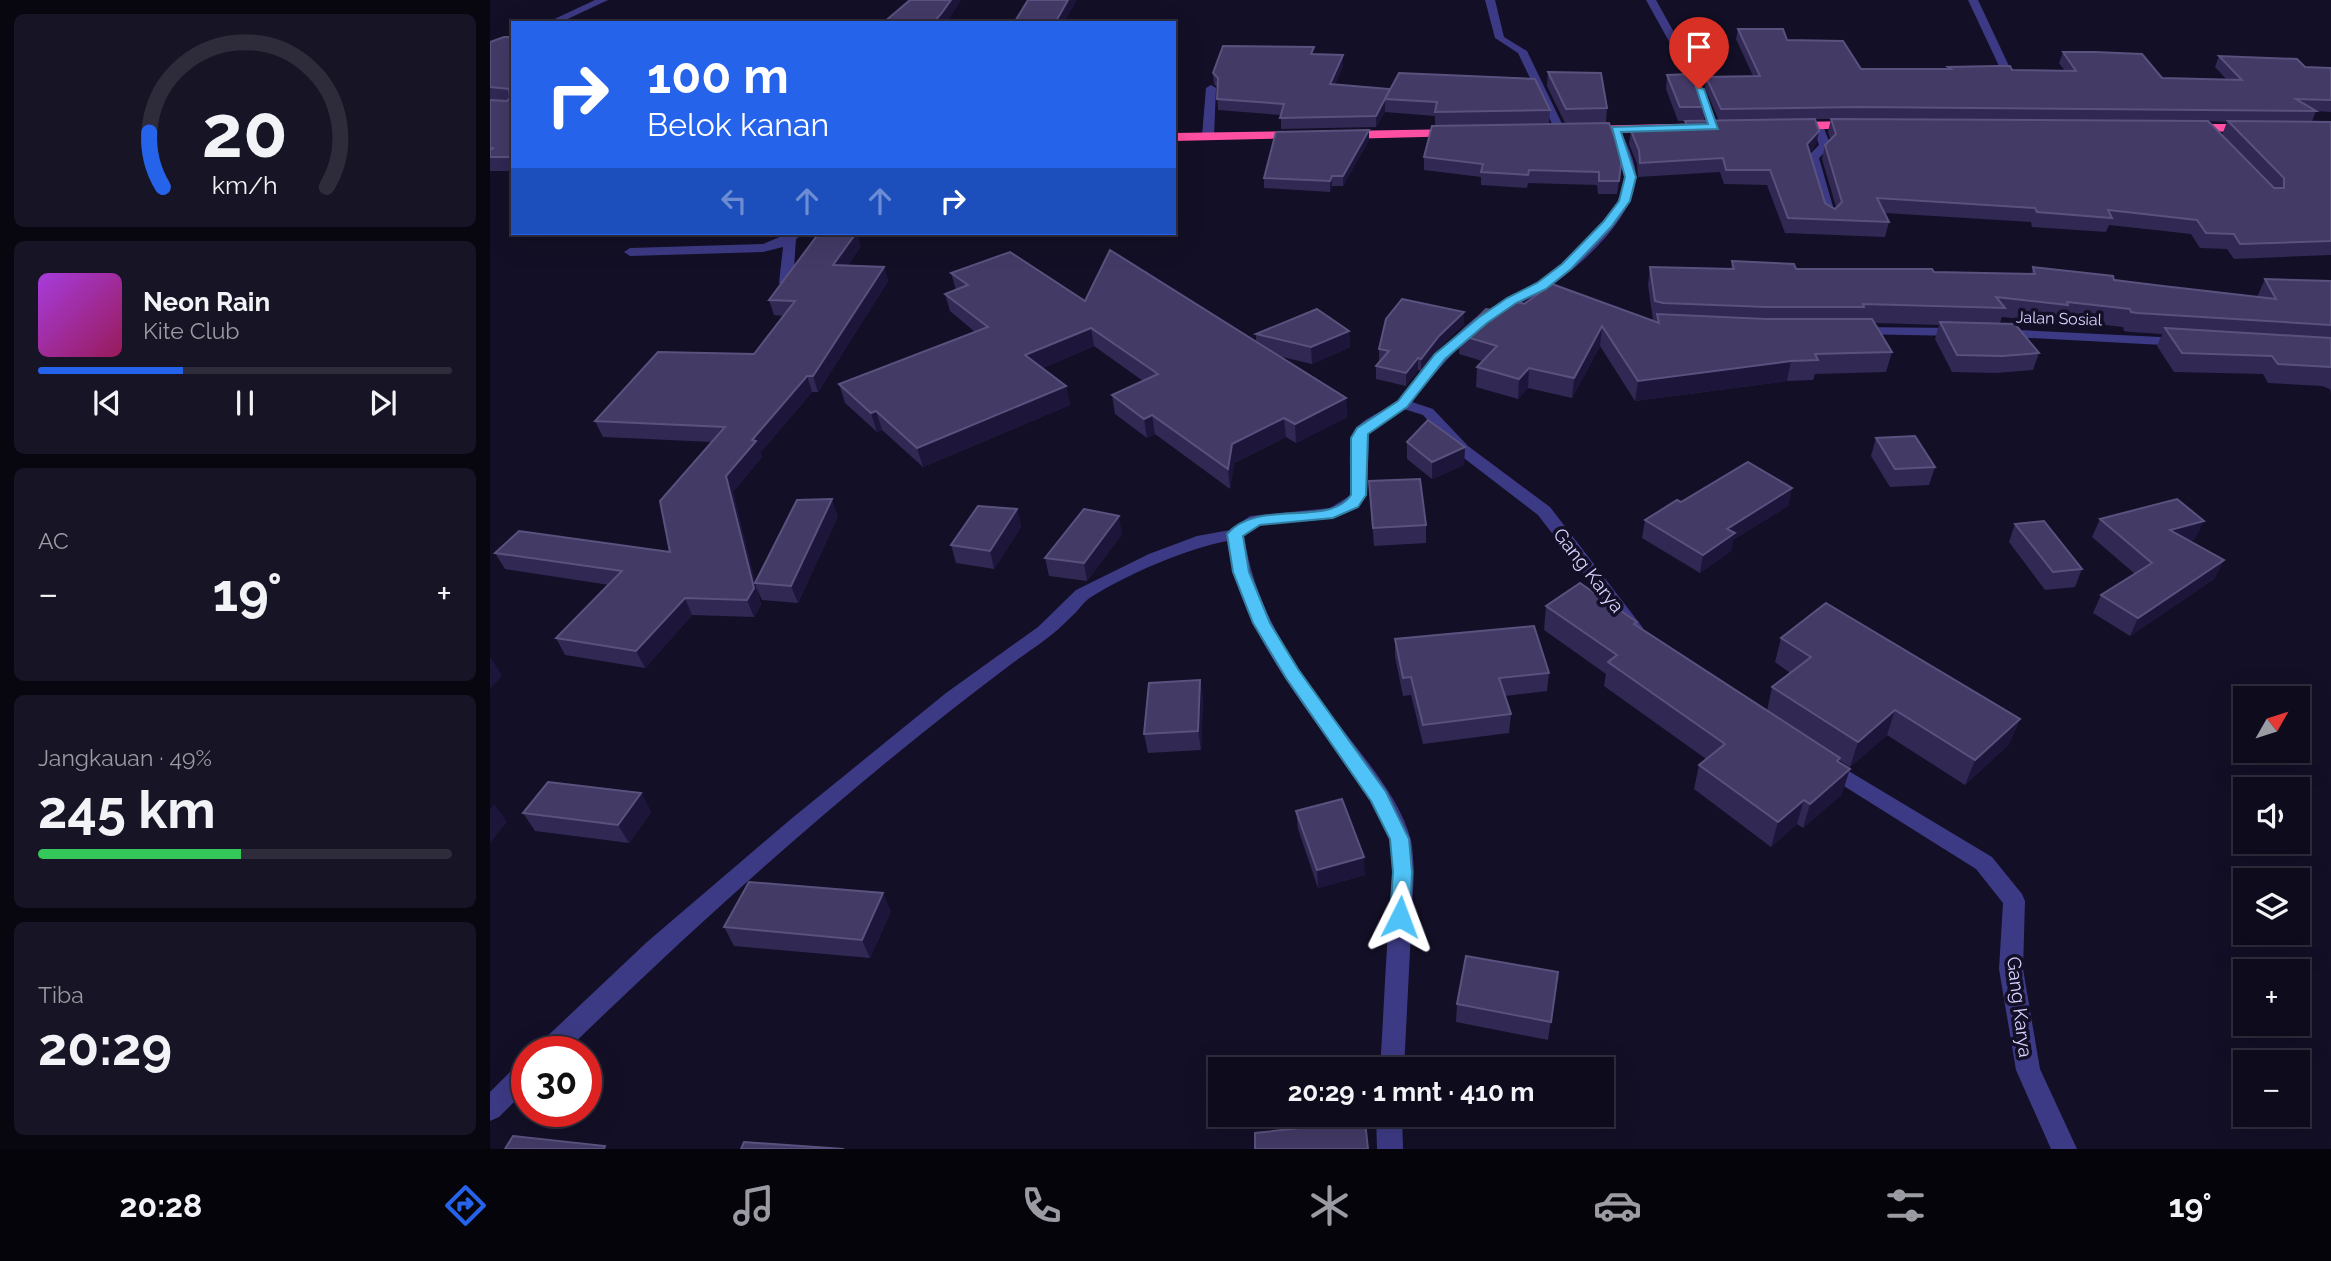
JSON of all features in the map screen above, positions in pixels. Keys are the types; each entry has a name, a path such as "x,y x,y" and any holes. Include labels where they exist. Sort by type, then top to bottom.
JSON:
{"highway":[{"path":"1779,126 1867,125"},
{"path":"1554,131 1721,127"},
{"path":"2178,127 2211,133 2262,128"},
{"path":"1176,137 1470,133"}],"street":[{"path":"556,21 603,0"},
{"path":"1490,0 1500,38 1522,51 1554,131"},
{"path":"1651,0 1721,127"},
{"path":"1973,0 2004,66"},
{"path":"1208,136 1211,88"},
{"path":"1818,126 1825,146 1813,157 1830,217"},
{"path":"564,1036 654,949 798,825 953,698 1044,631 1082,594 1155,558 1203,540 1235,534 1256,520 1333,513 1353,503 1359,495 1359,438 1362,431 1402,404 1440,357 1497,309 1547,289 1590,244 1625,201 1631,177 1615,129"},
{"path":"631,252 763,248 794,236"},
{"path":"786,283 794,236"},
{"name":"Jalan Sosial","path":"1843,331 1983,332 2201,344"},
{"name":"Gang Karya","path":"1402,404 1428,412 1462,449 1544,511 1644,640"},
{"path":"1235,534 1241,572 1262,623 1292,673 1379,797 1400,839 1402,872 1393,1057"},
{"name":"Gang Karya","path":"1813,756 1984,863 2014,901 2011,969 2028,1070 2064,1149"},
{"path":"490,1109 511,1088"},
{"path":"1389,1127 1390,1149"}],"building":[{"path":"910,0 951,0 935,21 885,21"},
{"path":"1028,0 1068,0 1056,21 1015,21"},
{"path":"1738,29 1783,29 1787,40 1843,41 1861,69 2010,66 2012,70 2076,71 2063,52 2095,52 2142,54 2162,78 2242,80 2219,56 2297,59 2305,67 2331,68 2331,100 2296,99 2316,111 1858,107 1721,109 1706,77 1760,76"},
{"path":"511,37 511,157 490,157 490,150 494,148 490,148 490,100 507,101 510,98 509,89 490,87 490,42"},
{"path":"1223,46 1314,47 1311,54 1343,55 1330,84 1390,89 1376,116 1280,118 1284,104 1217,99 1218,78 1213,73"},
{"path":"1548,72 1601,73 1607,108 1566,109"},
{"path":"1399,73 1535,79 1550,110 1435,112 1437,102 1385,99"},
{"path":"1691,74 1706,107 1680,107 1667,75"},
{"path":"1815,119 1819,131 1807,144 1825,203 1835,209 1842,202 1825,145 1836,134 1831,119 2208,121 2274,188 2284,188 2284,178 2228,121 2331,122 2331,241 2240,244 2234,234 2206,233 2197,220 2108,210 2112,218 2037,212 2035,208 1877,198 1889,222 1788,218 1770,170 1726,170 1723,158 1640,163 1639,150 1631,131 1688,127 1685,121"},
{"path":"1609,123 1622,156 1619,181 1599,181 1599,172 1529,170 1528,175 1481,172 1483,164 1424,157 1432,126"},
{"path":"1369,130 1343,176 1332,176 1330,181 1264,178 1276,132"},
{"path":"818,235 855,235 833,265 884,267 813,376 807,376 752,440 756,441 726,476 754,588 747,600 685,598 636,651 556,638 622,571 495,553 519,531 670,552 660,501 725,427 595,421 658,352 754,354 795,301 769,300"},
{"path":"1110,250 1346,398 1295,424 1284,418 1232,444 1228,469 1152,415 1144,419 1112,395 1158,374 1091,328 1025,355 1066,386 917,448 876,411 871,413 839,384 988,327 945,294 968,285 951,273 1010,252 1085,301"},
{"path":"1732,261 1794,264 1796,269 1932,269 1934,272 2035,274 2033,267 2113,276 2114,280 2276,299 2265,279 2331,281 2331,325 2137,313 2131,312 2130,309 1996,297 2005,308 1863,304 1864,307 1766,307 1655,301 1650,267 1734,269"},
{"path":"1552,284 1659,323 1657,314 1766,319 1872,319 1892,352 1815,354 1818,360 1791,361 1638,381 1602,326 1574,378 1529,368 1519,379 1477,367 1497,346 1460,335 1486,309 1496,311 1509,299 1524,304"},
{"path":"1402,299 1464,312 1406,373 1376,366 1389,351 1379,349 1386,319"},
{"path":"1317,309 1349,331 1311,347 1256,334"},
{"path":"1940,322 2015,324 2039,353 1957,355"},
{"path":"2165,328 2331,338 2331,367 2278,364 2272,356 2182,353"},
{"path":"1428,420 1465,447 1432,462 1407,442"},
{"path":"1915,436 1935,467 1895,469 1876,438"},
{"path":"1748,462 1792,488 1727,529 1735,533 1703,555 1645,520 1677,500 1681,502"},
{"path":"1420,479 1426,525 1373,528 1369,481"},
{"path":"832,499 791,586 755,583 797,500"},
{"path":"2177,499 2204,521 2170,530 2224,560 2138,618 2101,595 2152,563 2100,519"},
{"path":"978,506 1017,509 990,551 951,545"},
{"path":"1084,509 1119,516 1084,563 1045,558"},
{"path":"2044,521 2082,569 2053,572 2015,524"},
{"path":"1580,583 1637,622 1634,624 1840,758 1837,761 1850,769 1810,804 1804,800 1778,822 1699,765 1725,744 1608,662 1617,655 1546,606"},
{"path":"1826,603 2020,719 1975,760 1895,710 1858,742 1772,687 1811,657 1781,638"},
{"path":"1534,626 1549,673 1499,678 1511,714 1423,725 1411,677 1403,678 1395,639"},
{"path":"1200,680 1198,731 1144,734 1149,683"},
{"path":"548,782 641,793 618,825 523,813"},
{"path":"1342,799 1364,857 1317,870 1296,811"},
{"path":"749,882 883,893 862,940 724,927"},
{"path":"1466,956 1558,972 1551,1022 1457,1004"},
{"path":"1310,1127 1366,1127 1368,1149 1255,1149 1255,1133"},
{"path":"513,1136 605,1146 604,1149 505,1149"},
{"path":"744,1142 844,1149 741,1149"}],"route":[{"path":"1400,917 1400,839 1379,797 1292,673 1262,623 1241,572 1235,534 1256,520 1333,513 1353,503 1359,495 1359,438 1362,431 1402,404 1440,357 1482,320 1511,301 1542,286 1567,267 1607,225 1625,201 1631,177 1615,129 1714,127 1699,89"}]}
